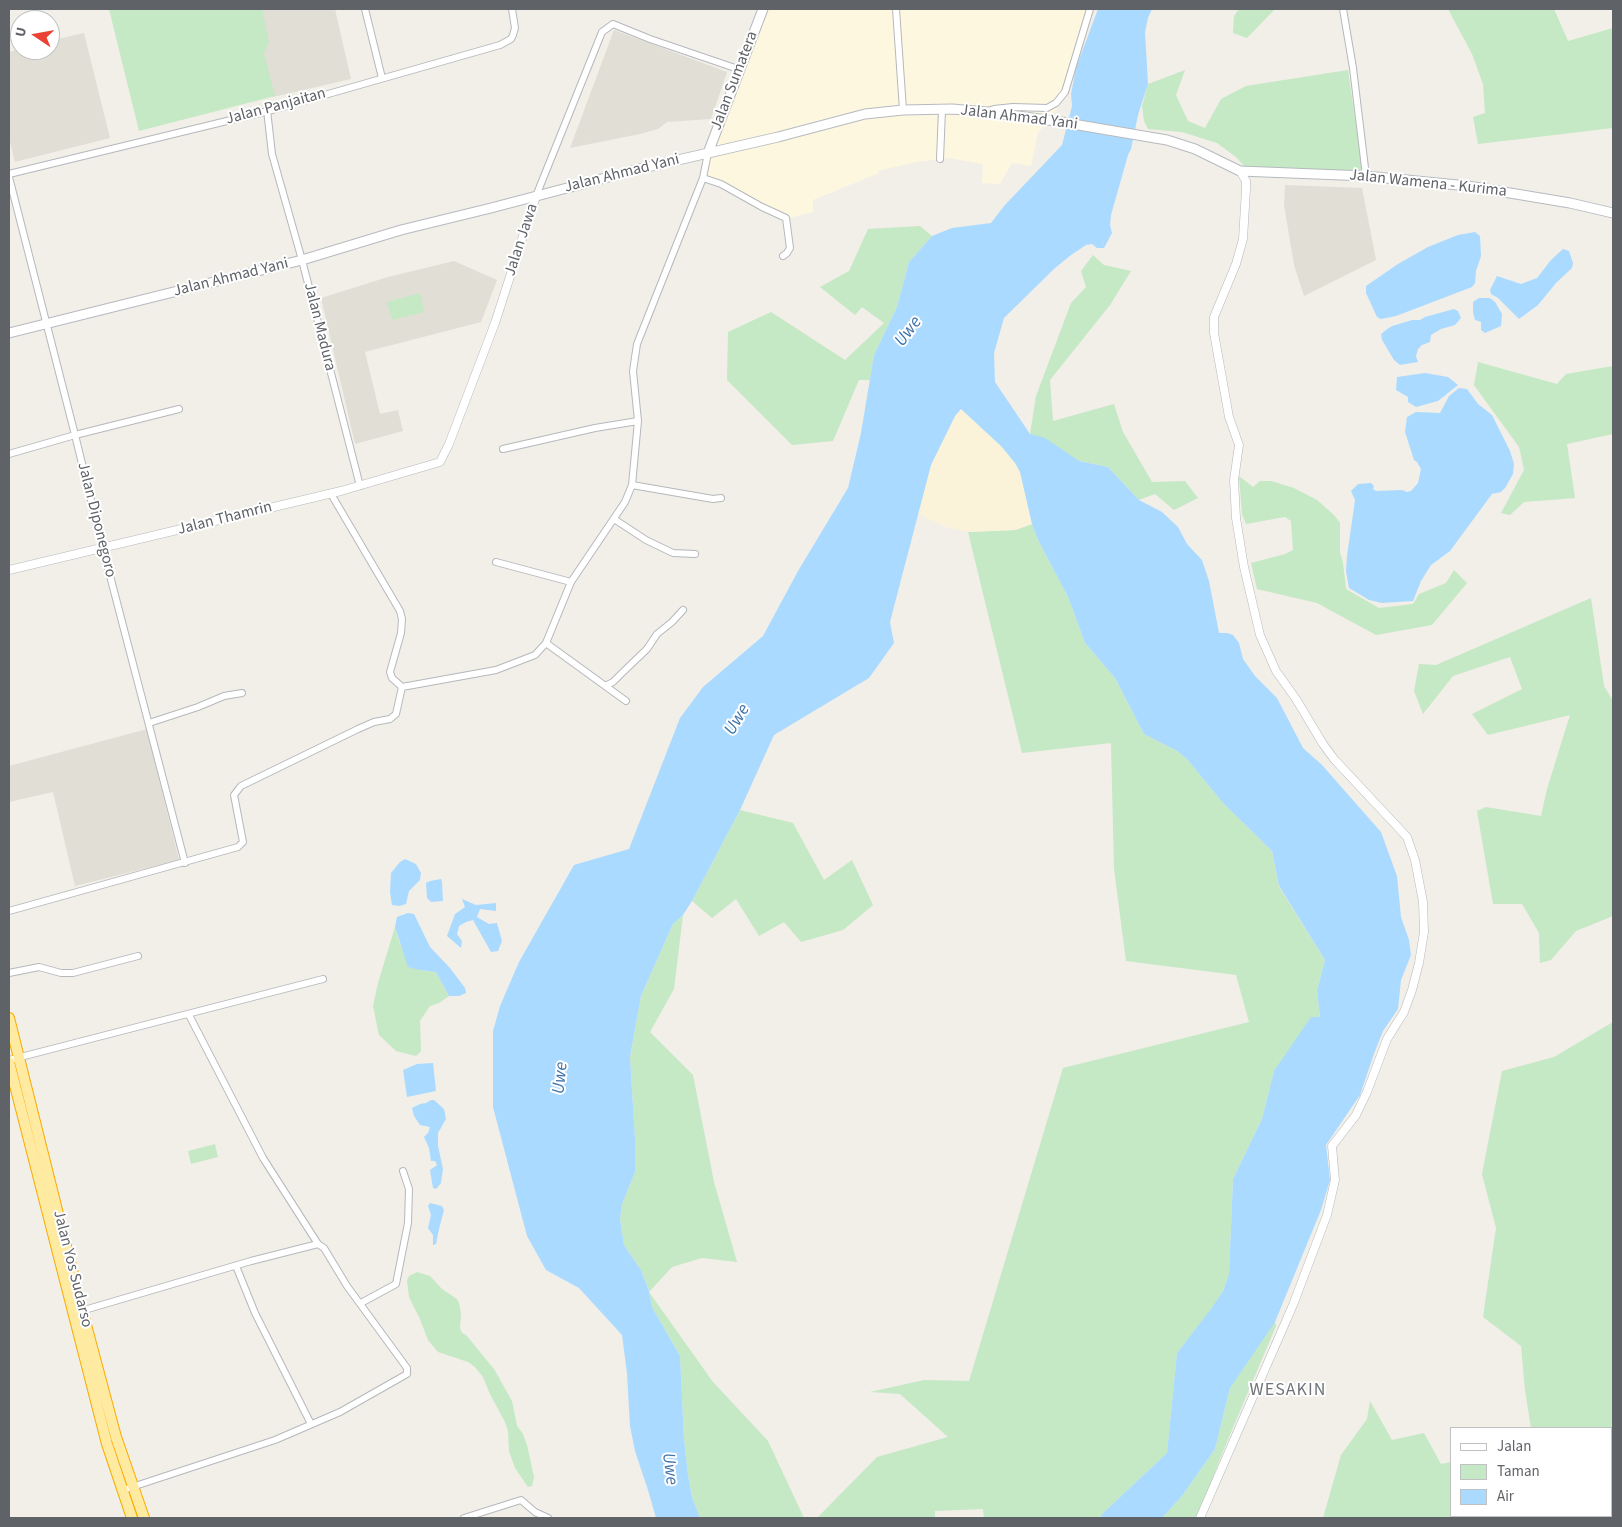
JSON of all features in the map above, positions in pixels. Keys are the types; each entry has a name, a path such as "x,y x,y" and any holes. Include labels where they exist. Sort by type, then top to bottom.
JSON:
{"highway":[{"name":"Jalan Yos Sudarso","path":"9,1018 12,1060 77,1312 116,1437 128,1489 132,1518"},
{"name":"Jalan Yos Sudarso","path":"128,1489 144,1518"}],"main road":[{"name":"Jalan Sumatera","path":"708,153 741,70 762,9"},
{"name":"Jalan Ahmad Yani","path":"9,333 302,260 401,230 643,168 778,137 865,114 903,110 942,110 987,112 1055,121 1167,140 1195,149 1240,171"},
{"name":"Jalan Wamena - Kurima","path":"1240,171 1366,176 1468,186 1570,203 1613,213"}],"street":[{"path":"365,9 382,78"},
{"name":"Jalan Panjaitan","path":"9,175 267,110 500,45 511,39 515,28 512,9"},
{"path":"896,9 903,110"},
{"path":"987,112 994,108 1046,108 1056,103 1065,92 1090,9"},
{"path":"1343,9 1354,68 1366,176"},
{"name":"Jalan Jawa","path":"440,462 449,444 495,323 536,196 602,32 613,24 741,70"},
{"name":"Jalan Madura","path":"267,110 272,154 302,260 360,486"},
{"path":"940,159 942,110"},
{"path":"402,687 496,670 535,655 546,643 571,582 625,502 632,485 638,421 633,371 637,344 703,178 708,153"},
{"path":"1200,1518 1293,1305 1327,1216 1335,1180 1332,1146 1356,1115 1387,1039 1404,1012 1419,963 1424,932 1423,902 1415,860 1407,837 1334,759 1323,744 1296,699 1276,671 1260,635 1244,567 1236,518 1234,480 1239,445 1226,403 1214,333 1214,318 1236,264 1243,239 1246,181 1240,171"},
{"name":"Jalan Diponegoro","path":"9,175 103,549 185,863"},
{"path":"703,178 721,184 786,218 790,248 783,256"},
{"path":"9,454 179,409"},
{"path":"503,450 595,428 638,421"},
{"name":"Jalan Thamrin","path":"9,570 331,494 440,462"},
{"path":"632,485 713,499 721,498"},
{"path":"331,494 400,611 402,619 401,633 390,672 392,678 402,687"},
{"path":"614,519 646,540 673,553 695,554"},
{"path":"496,562 571,582"},
{"path":"607,685 618,678 647,648 657,634 683,610"},
{"path":"546,643 626,700"},
{"path":"9,911 238,847 243,842 234,796 241,786 358,729 374,722 390,719 396,714 402,687"},
{"path":"149,723 198,707 224,696 242,693"},
{"path":"9,973 39,967 61,973 73,973 138,956"},
{"path":"12,1060 323,979"},
{"path":"128,1489 275,1440 355,1405 407,1374 408,1368 372,1321 361,1302 347,1286 324,1248 318,1244 263,1158 188,1015"},
{"path":"361,1302 396,1284 404,1251 408,1215 409,1188 403,1171"},
{"path":"77,1312 318,1244"},
{"path":"236,1266 254,1313 311,1424"},
{"path":"464,1518 521,1500 535,1512 548,1518"}],"shaded area":[{"path":"262,9 335,9 351,79 273,97 262,51"},
{"path":"768,9 1091,9 1063,100 1038,133 1031,166 1012,163 1000,184 982,183 983,164 949,158 916,162 878,171 879,173 813,200 813,212 789,218 704,174 750,46"},
{"path":"614,30 727,72 711,119 667,122 658,129 640,134 570,148"},
{"path":"84,33 110,138 15,162 9,138 9,52 10,60 60,60 60,39"},
{"path":"1285,185 1362,188 1376,260 1304,296 1294,265 1284,205"},
{"path":"454,261 497,280 481,322 365,352 380,414 398,410 403,431 355,444 321,298 388,277"},
{"path":"147,729 179,860 75,886 53,792 9,802 9,766"}],"green space":[{"path":"109,9 262,9 269,42 264,53 275,96 139,131"},
{"path":"1239,9 1275,9 1247,38 1233,33 1234,16"},
{"path":"1448,9 1554,9 1568,41 1613,28 1613,128 1478,144 1473,117 1485,113 1483,84 1472,54"},
{"path":"1185,70 1176,95 1188,121 1205,128 1221,99 1246,86 1348,70 1363,173 1245,167 1236,157 1217,143 1182,132 1148,129 1144,121 1142,106 1148,84"},
{"path":"920,226 932,236 909,262 897,307 874,355 870,380 859,380 833,441 792,445 727,380 728,332 771,312 845,360 884,323 862,307 855,315 820,287 849,271 868,229"},
{"path":"1093,255 1104,265 1131,271 1110,305 1050,380 1053,421 1114,404 1123,432 1152,482 1185,481 1198,498 1174,510 1155,494 1139,500 1108,467 1079,461 1030,434 1036,396 1071,303 1086,287 1081,271"},
{"path":"420,293 424,312 392,320 387,302"},
{"path":"1478,362 1557,384 1566,374 1613,366 1613,434 1567,444 1575,498 1524,502 1510,515 1501,513 1524,470 1519,447 1474,385"},
{"path":"1239,476 1253,487 1260,481 1271,481 1294,488 1317,500 1334,515 1340,523 1340,552 1346,589 1379,608 1413,604 1419,594 1446,583 1454,570 1467,583 1432,625 1376,635 1317,603 1257,589 1251,563 1293,550 1291,521 1285,517 1246,524 1242,514"},
{"path":"1032,524 1038,540 1068,597 1085,643 1115,678 1144,734 1177,751 1187,759 1223,803 1272,851 1279,887 1325,960 1317,991 1320,1017 1274,1071 1262,1119 1233,1179 1229,1274 1223,1291 1211,1310 1177,1353 1167,1453 1100,1518 984,1518 983,1509 935,1511 935,1518 817,1518 877,1457 948,1437 900,1394 870,1392 924,1380 969,1381 1063,1068 1249,1022 1236,975 1126,961 1114,869 1111,743 1022,753 968,532 1015,530"},
{"path":"1591,598 1604,686 1613,701 1613,916 1576,931 1551,960 1540,963 1539,933 1522,904 1493,904 1477,811 1486,807 1541,816 1547,789 1570,715 1488,735 1472,714 1522,689 1510,657 1453,676 1423,714 1414,691 1419,664 1436,665"},
{"path":"740,810 793,823 824,880 852,860 873,905 843,930 801,942 784,922 759,936 736,899 712,918 692,901"},
{"path":"683,915 674,989 650,1032 693,1075 714,1182 737,1262 702,1258 672,1267 649,1292 641,1270 624,1245 620,1219 622,1204 635,1172 630,1057 641,996 673,924"},
{"path":"395,927 400,944 420,970 436,972 449,996 439,1003 430,1006 420,1021 421,1051 416,1056 396,1051 379,1035 373,1006"},
{"path":"1613,1022 1613,1518 1323,1518 1341,1455 1367,1419 1370,1401 1392,1440 1424,1433 1441,1464 1450,1462 1450,1517 1612,1517 1612,1427 1531,1427 1521,1346 1483,1317 1496,1228 1482,1174 1502,1071 1554,1057"},
{"path":"215,1144 218,1157 191,1164 188,1151"},
{"path":"417,1272 430,1276 442,1289 457,1299 461,1314 460,1328 462,1333 466,1335 494,1369 512,1401 517,1426 523,1434 527,1445 534,1477 532,1486 528,1487 515,1468 509,1451 508,1431 505,1422 483,1377 468,1362 438,1352 428,1340 409,1297 407,1280 409,1276"},
{"path":"649,1292 713,1382 768,1441 804,1518 700,1518 692,1497 688,1475 684,1439 680,1356 652,1307"},
{"path":"1269,1317 1275,1322 1276,1326 1221,1456 1198,1518 1162,1518 1182,1496 1215,1449 1230,1388"}],"sand":[{"path":"961,409 1001,446 1015,463 1020,472 1032,524 1015,530 968,532 946,527 918,514 931,465 955,416"}],"water":[{"name":"Uwe","path":"1098,9 1152,9 1145,32 1148,84 1111,215 1110,225 1112,233 1104,248 1097,248 1092,244 1086,245 1071,255 1004,318 994,353 995,382 1030,434 1045,438 1079,461 1108,467 1139,500 1162,512 1178,527 1187,544 1202,560 1209,581 1219,633 1233,635 1239,643 1243,659 1255,676 1277,698 1303,748 1322,765 1381,832 1397,876 1401,917 1409,940 1411,955 1401,980 1398,1009 1383,1031 1360,1095 1326,1145 1330,1180 1321,1210 1275,1322 1230,1388 1215,1449 1182,1496 1162,1518 1100,1518 1167,1453 1177,1353 1223,1291 1229,1274 1233,1179 1262,1119 1274,1071 1311,1017 1320,1017 1317,991 1325,960 1279,886 1272,851 1223,803 1187,759 1177,751 1144,734 1115,678 1085,643 1068,597 1038,540 1032,524 1020,472 1015,463 1001,446 961,409 955,416 931,465 890,622 894,643 869,678 774,735 740,810 692,901 683,915 673,924 641,996 630,1057 635,1172 622,1204 620,1219 624,1245 641,1270 649,1291 652,1307 680,1356 684,1439 688,1475 692,1497 700,1518 656,1518 635,1451 630,1426 627,1373 622,1335 579,1288 546,1270 527,1236 493,1107 493,1031 500,1006 519,962 574,865 629,849 680,718 703,687 763,636 798,571 848,488 861,433 874,355 897,307 909,262 932,236 952,228 991,223 1004,206 1062,145 1072,106 1071,94 1076,68"},
{"path":"1475,232 1480,236 1481,256 1476,271 1475,283 1472,287 1396,316 1381,319 1377,317 1366,293 1366,286 1398,264 1428,247 1458,235"},
{"path":"1563,249 1569,251 1573,263 1572,268 1556,283 1538,305 1519,319 1498,298 1491,294 1490,290 1497,276 1521,284 1537,278 1551,260"},
{"path":"1479,298 1490,298 1495,302 1502,314 1501,326 1485,333 1481,330 1481,322 1475,320 1473,312 1473,302"},
{"path":"1454,309 1458,311 1461,318 1455,325 1441,329 1431,335 1430,342 1418,349 1416,356 1418,362 1400,365 1394,360 1382,340 1381,334 1392,326 1412,320 1420,320"},
{"path":"1425,373 1448,377 1458,385 1438,401 1416,407 1408,402 1408,397 1396,390 1397,377"},
{"path":"1459,388 1467,389 1478,404 1492,415 1510,451 1514,464 1513,474 1501,492 1492,494 1450,551 1431,565 1421,581 1413,601 1382,603 1369,600 1349,588 1346,571 1355,500 1351,491 1358,484 1371,483 1376,491 1411,491 1418,483 1421,469 1414,460 1405,432 1407,417 1416,412 1440,413 1449,396"},
{"path":"405,859 416,864 421,873 420,880 409,891 406,904 400,906 392,905 390,892 391,873"},
{"path":"441,879 443,901 431,902 427,898 426,883"},
{"path":"462,899 476,905 496,903 496,911 480,909 477,917 489,924 497,923 502,941 498,951 491,952 473,920 459,926 457,934 462,941 461,948 447,936 455,914 465,907"},
{"path":"408,913 414,914 430,947 450,968 465,988 466,993 459,996 449,996 436,972 408,967 395,927 397,917"},
{"path":"433,1063 436,1091 407,1097 403,1070 417,1064"},
{"path":"434,1100 444,1109 446,1119 438,1133 438,1146 443,1169 441,1183 436,1189 433,1188 430,1170 437,1165 435,1161 431,1161 429,1148 424,1137 430,1127 420,1125 414,1116 412,1108"},
{"path":"430,1203 442,1206 444,1210 436,1244 433,1245 433,1235 428,1228 431,1215 428,1206"}],"district":[{"name":"WESAKIN","path":"1288,1391"}]}
